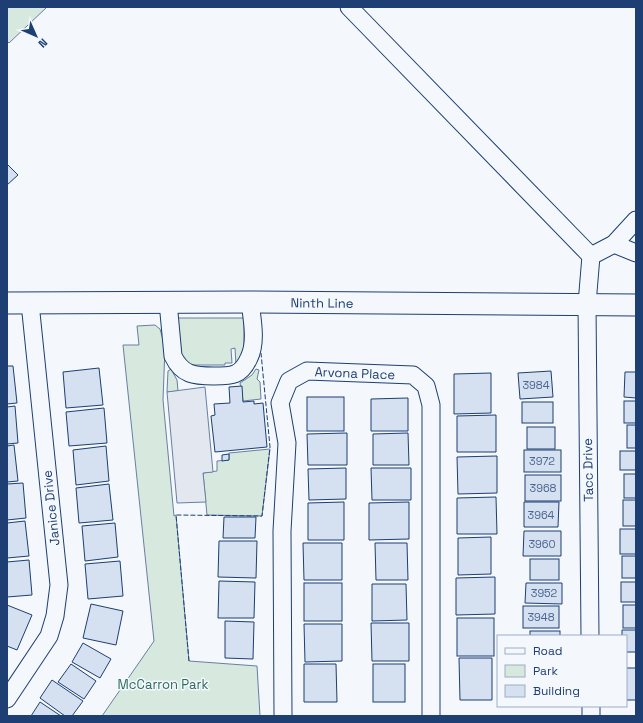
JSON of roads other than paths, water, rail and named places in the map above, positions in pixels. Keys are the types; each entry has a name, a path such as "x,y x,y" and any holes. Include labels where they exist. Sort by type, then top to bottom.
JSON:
{"main road":[{"name":"Ninth Line","path":"7,303 250,302 636,305"}],"street":[{"path":"349,7 591,256 614,244 636,220"},
{"path":"614,244 636,253"},
{"name":"Tacc Drive","path":"590,635 586,304 591,256"},
{"path":"168,302 173,356 176,362 186,371 194,375 218,376 231,376 240,372 246,365 250,356 252,351 253,334 250,302"},
{"name":"Janice Drive","path":"10,688 49,636 55,616 59,585 30,303"},
{"name":"Arvona Place","path":"284,716 282,531 286,443 280,403 289,380 307,371 413,375 426,386 430,405 431,716"}],"park label":[{"name":"McCarron Park","path":"163,684"}]}
